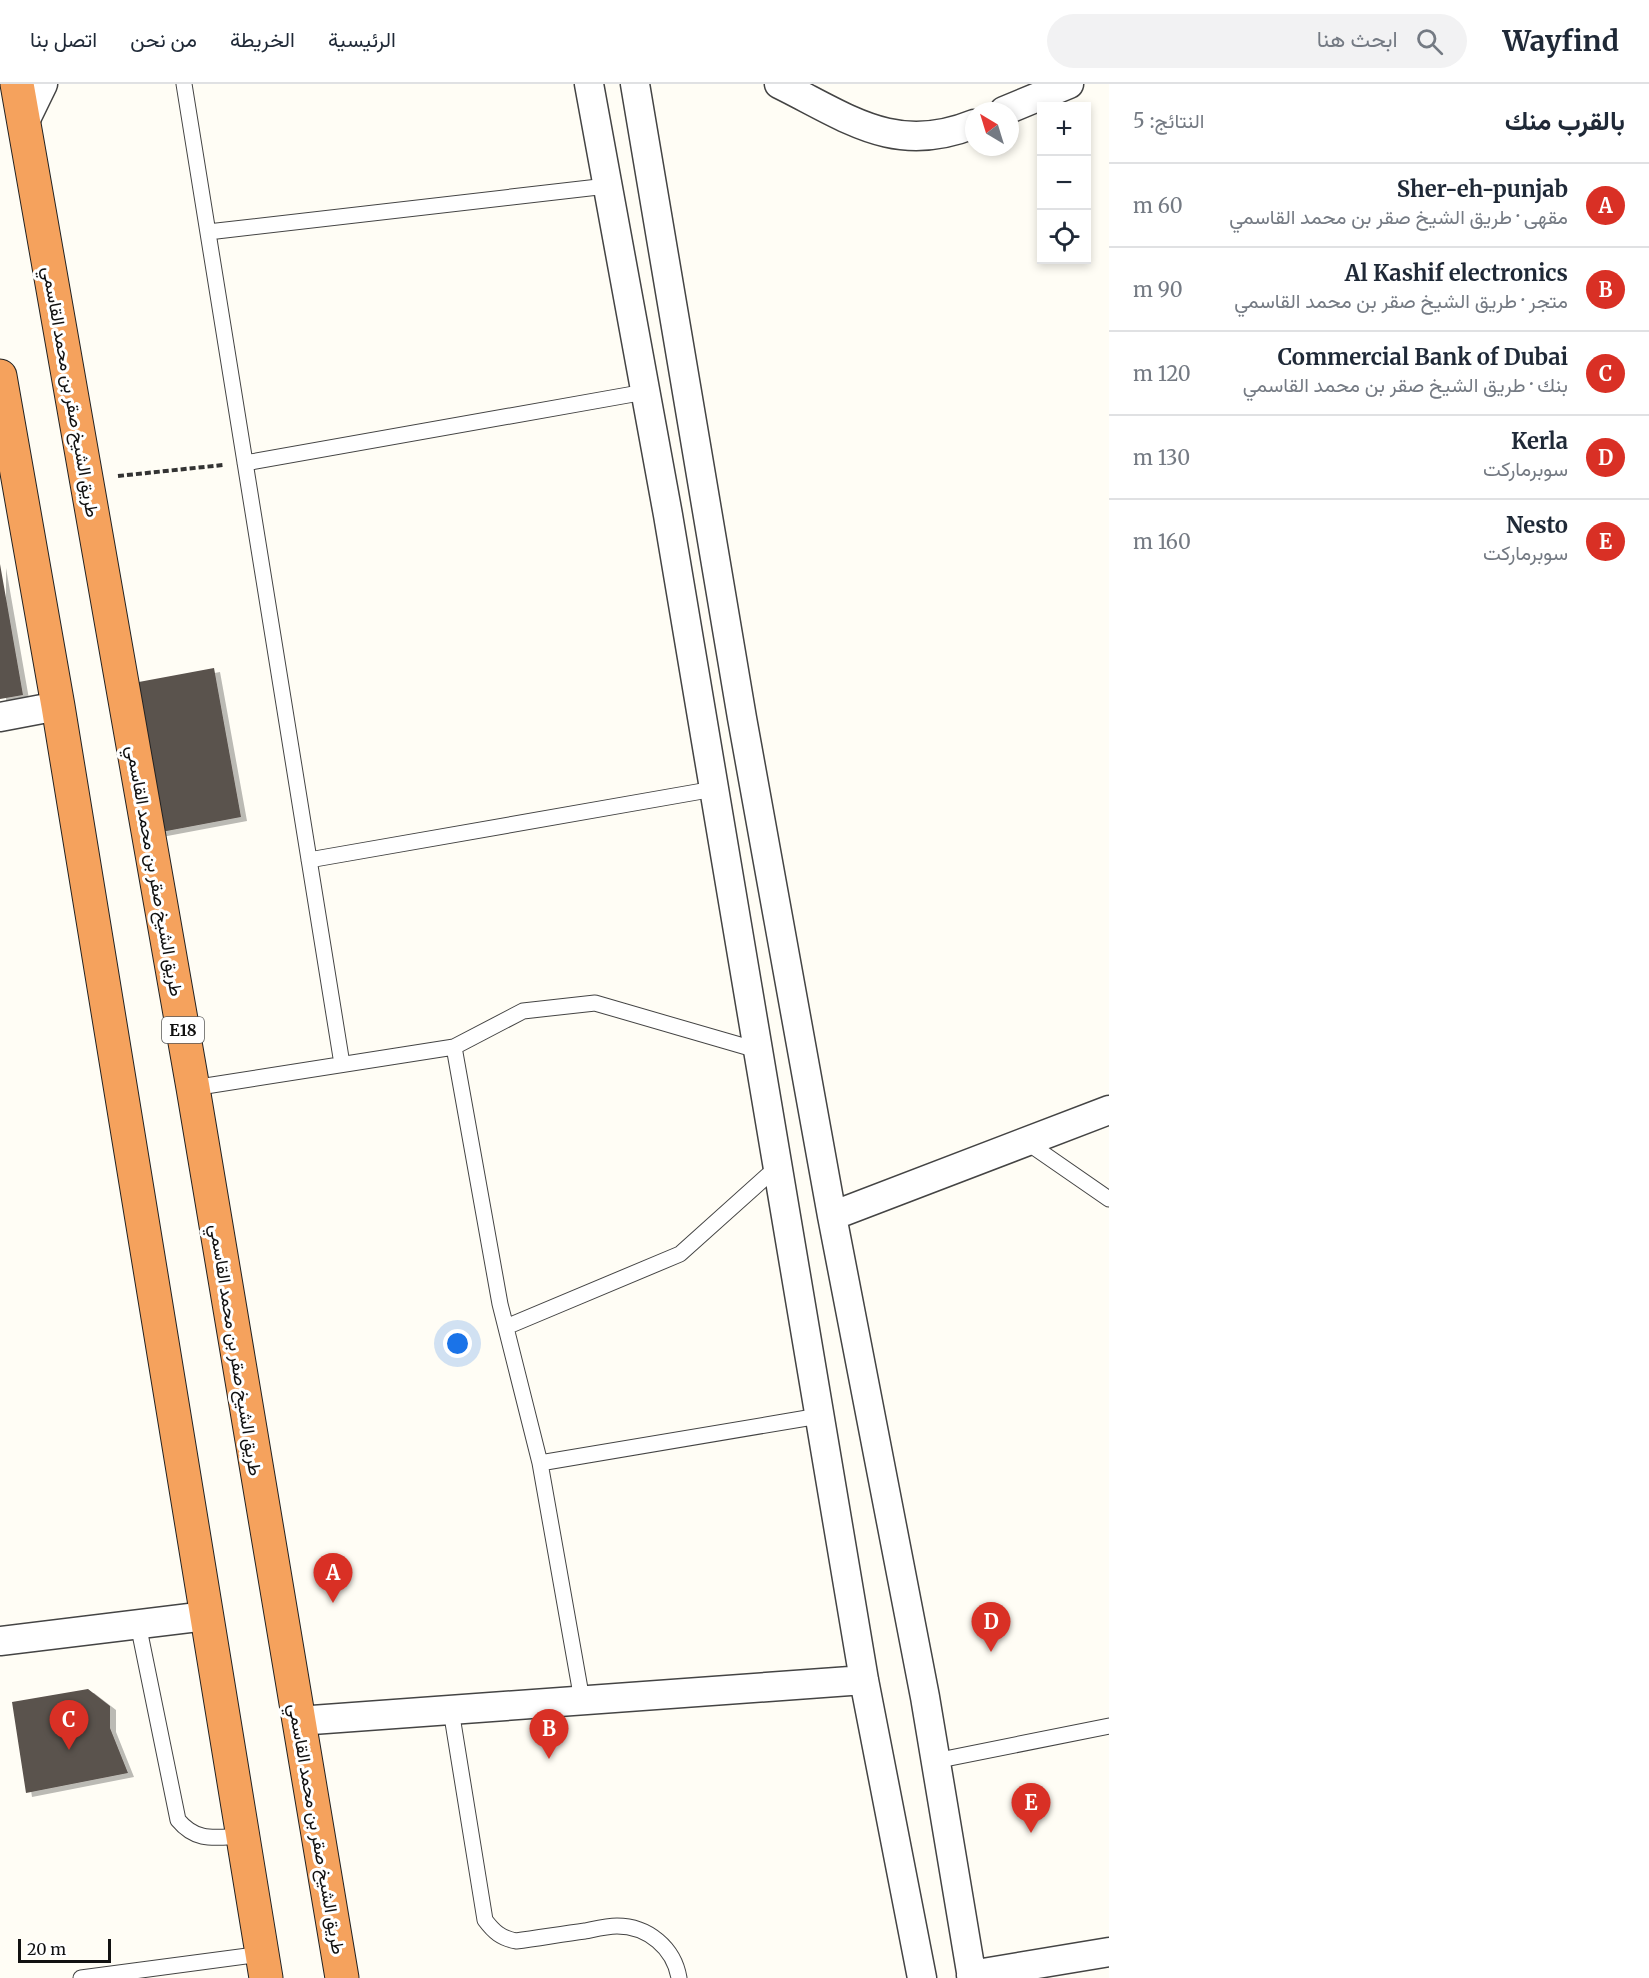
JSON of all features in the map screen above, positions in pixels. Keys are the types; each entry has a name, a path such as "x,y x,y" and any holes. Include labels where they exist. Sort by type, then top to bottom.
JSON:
{"highway":[{"name":"طريق الشيخ صقر بن محمد القاسمي","path":"17,84 193,1088 342,1978"},
{"path":"0,376 8,474 57,706 264,1966"}],"street":[{"path":"24,123 43,84"},
{"path":"589,84 714,789 864,1680 922,1978"},
{"path":"635,84 740,707 832,1216 925,1697 971,1977 1109,1952"},
{"path":"779,84 876,131 899,136 923,137 946,134 965,127"},
{"path":"1019,105 1069,84"},
{"path":"0,717 57,706"},
{"path":"832,1216 1028,1143 1109,1110"},
{"path":"0,1641 206,1616"},
{"path":"298,1721 864,1680"}],"lane":[{"path":"184,84 342,1064"},
{"path":"208,232 607,186"},
{"path":"245,463 645,392"},
{"path":"309,860 714,789"},
{"path":"193,1088 454,1047 523,1011 595,1003 757,1050"},
{"path":"454,1047 500,1304 540,1463 582,1700"},
{"path":"1028,1143 1109,1199"},
{"path":"506,1327 680,1254 777,1167"},
{"path":"540,1463 819,1416"},
{"path":"138,1624 178,1820 193,1834 202,1837 243,1836"},
{"path":"451,1710 485,1920 492,1930 504,1938 516,1941 617,1926 636,1929 650,1935 667,1949 678,1969 679,1978"},
{"path":"935,1761 1109,1726"},
{"path":"81,1978 264,1966"}],"path":[{"path":"86,479 245,463"}],"building":[{"path":"0,564 23,695 0,699"},
{"path":"214,668 241,817 156,833 128,684"},
{"path":"88,1689 110,1706 110,1728 128,1773 26,1793 12,1702"}],"place":[{"name":"Sher-eh-punjab","path":"333,1603"},
{"name":"Kerla","path":"991,1652"},
{"name":"Commercial Bank of Dubai","path":"69,1750"},
{"name":"Al Kashif electronics","path":"549,1759"},
{"name":"Nesto","path":"1031,1833"}]}
